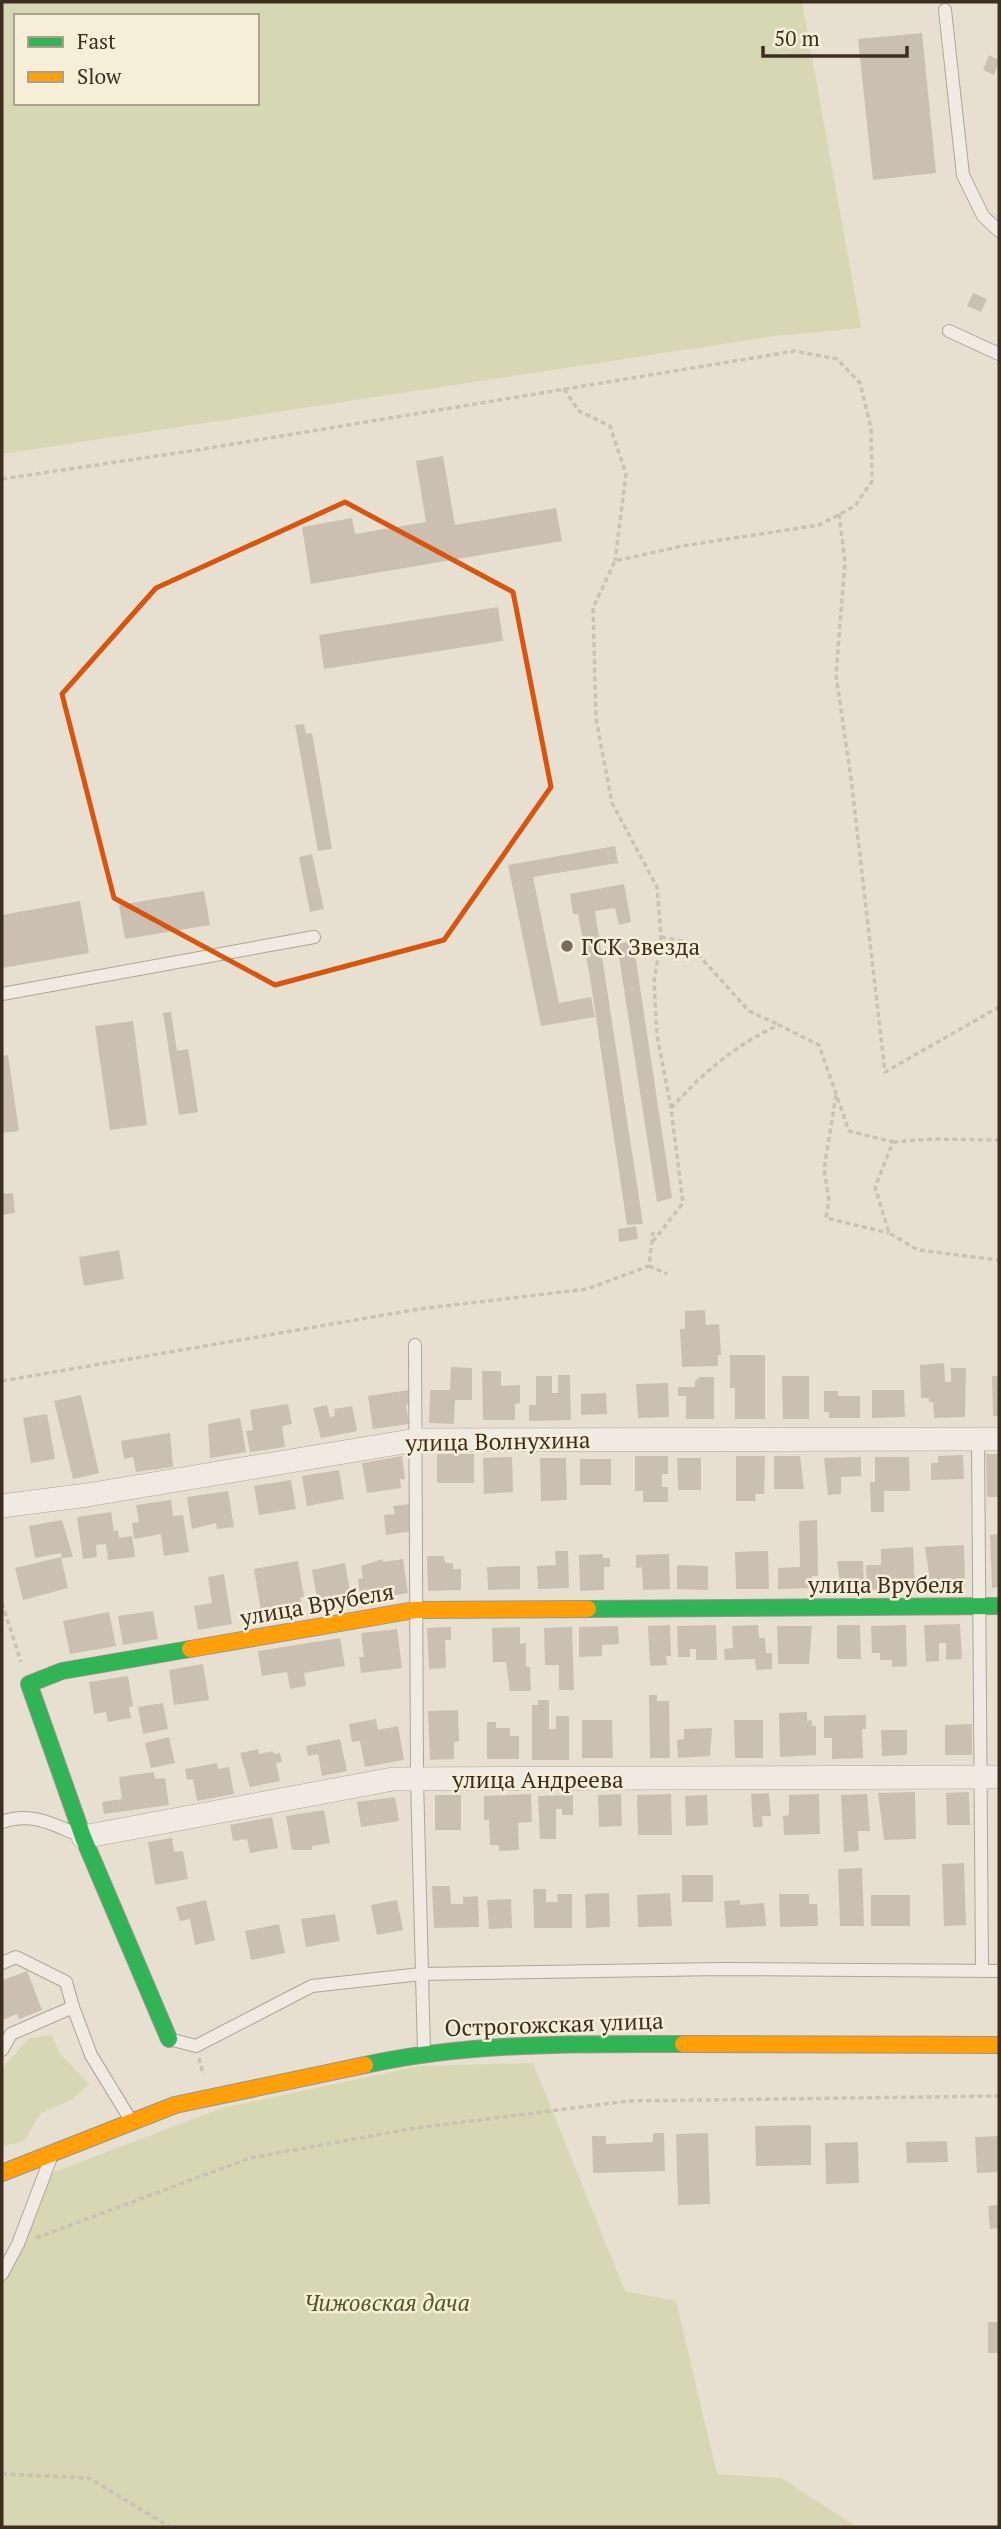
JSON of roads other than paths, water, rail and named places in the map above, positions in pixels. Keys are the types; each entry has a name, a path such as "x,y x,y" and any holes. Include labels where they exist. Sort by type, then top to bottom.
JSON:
{"street":[{"name":"улица Волнухина","path":"2,1506 87,1495 416,1440 988,1439"},
{"name":"улица Врубеля","path":"83,1837 29,1684 62,1671 415,1610 999,1605"},
{"name":"улица Андреева","path":"83,1837 393,1779 990,1777"},
{"path":"83,1837 169,2039"},
{"name":"Острогожская улица","path":"2,2173 174,2105 424,2052 538,2044 999,2045"}],"lane":[{"path":"945,10 963,175 983,216 999,231"},
{"path":"948,331 999,355"},
{"path":"2,994 314,937"},
{"path":"415,1345 417,1779 424,2052"},
{"path":"982,1971 990,1777 977,1606 988,1439"},
{"path":"2,1822 18,1816 48,1821 83,1837"},
{"path":"2,1963 16,1957 66,1982 91,2056 132,2123"},
{"path":"169,2039 196,2046 312,1986 421,1974 722,1969 999,1971"},
{"path":"2,2050 11,2034 73,2007"},
{"path":"2,2274 18,2244 52,2153"}],"place":[{"name":"ГСК Звезда","path":"567,946"}],"park label":[{"name":"Чижовская дача","path":"387,2302"}]}
